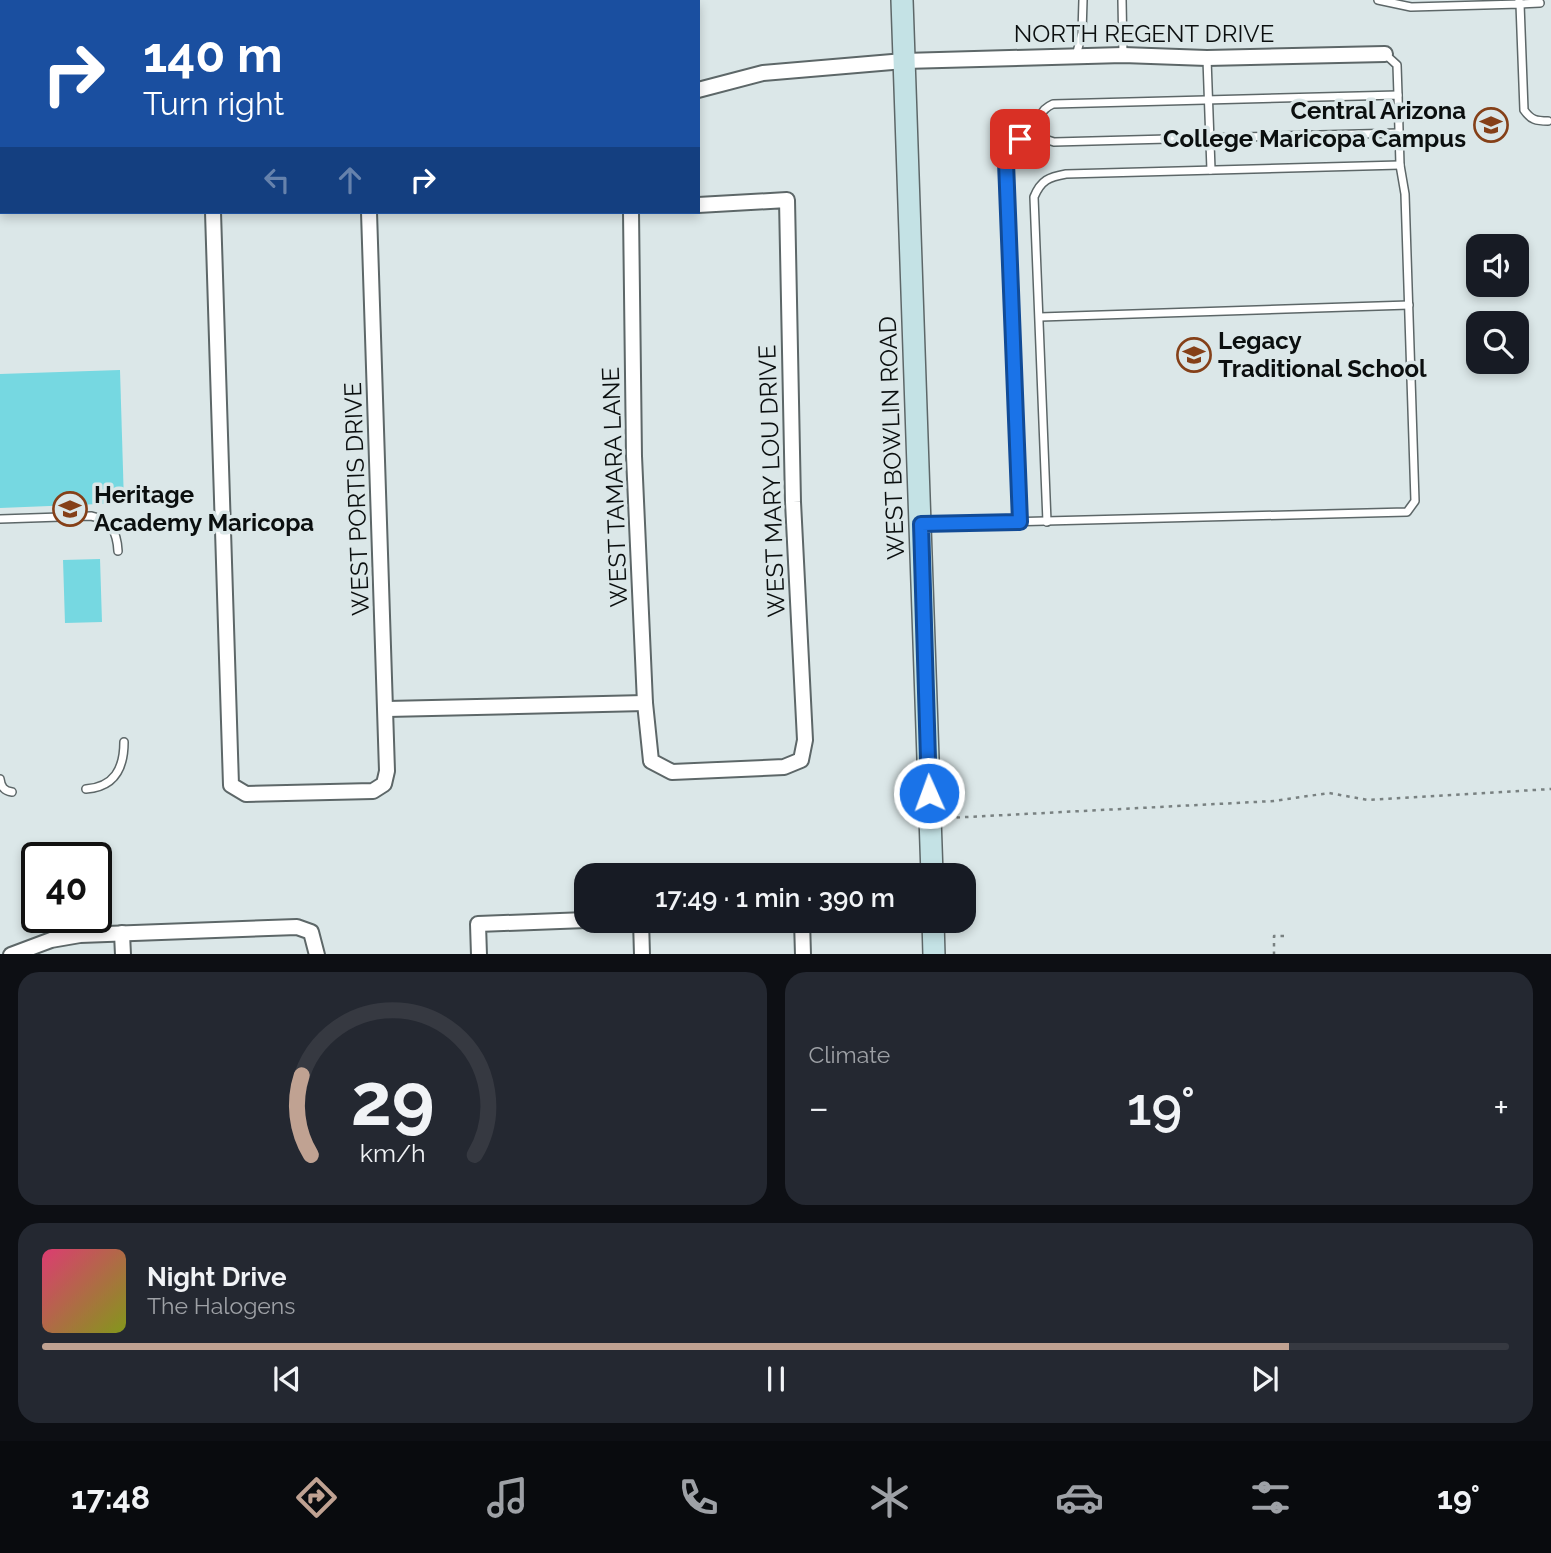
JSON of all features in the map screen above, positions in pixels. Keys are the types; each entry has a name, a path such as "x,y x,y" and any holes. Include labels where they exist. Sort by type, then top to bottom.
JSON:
{"street":[{"name":"WEST BOWLIN ROAD","path":"902,0 932,863"},
{"name":"NORTH REGENT DRIVE","path":"700,89 762,73 904,61 1123,55 1207,58 1385,54"},
{"name":"WEST MARY LOU DRIVE","path":"651,761 671,772 784,767 801,760 805,740 793,502 787,200 700,205"},
{"name":"WEST PORTIS DRIVE","path":"213,214 231,785 246,794 373,791 384,784 387,771 369,214"},
{"name":"WEST TAMARA LANE","path":"631,214 635,456 645,703 651,761"},
{"path":"387,709 645,703"},
{"path":"479,954 478,924 574,920"},
{"path":"11,954 60,938 80,935 297,927 311,932 317,954"},
{"path":"122,933 123,954"},
{"path":"641,933 642,954"},
{"path":"802,933 803,954"},
{"path":"933,933 934,954"}],"lane":[{"path":"1076,56 1082,33 1083,0"},
{"path":"1122,0 1123,55"},
{"path":"1378,0 1411,7 1540,3"},
{"path":"1520,2 1524,110 1529,118 1548,121"},
{"path":"921,524 1407,512 1415,501 1405,194 1400,165 1397,65 1385,54"},
{"path":"1207,58 1211,170"},
{"path":"1039,137 1039,117 1043,108 1053,104 1398,95"},
{"path":"1020,522 1006,162 1010,147 1020,139 1039,137 1054,142 1399,133"},
{"path":"1047,522 1034,197 1040,183 1050,177 1066,174 1400,165"},
{"path":"1040,317 1409,305"},
{"path":"0,519 100,518 114,531 118,551"},
{"path":"86,789 104,786 118,774 123,764 124,742"},
{"path":"0,779 6,791 12,792"}],"path":[{"path":"930,818 1274,801 1329,793 1368,800 1551,789"},
{"path":"1274,954 1274,936 1283,936"}],"shaded area":[{"path":"120,370 124,503 0,508 0,374"},
{"path":"100,559 102,622 65,623 63,560"}],"place":[{"name":"Central Arizona College Maricopa Campus","path":"1491,125"},
{"name":"Legacy Traditional School","path":"1194,355"},
{"name":"Heritage Academy Maricopa","path":"70,509"}],"route":[{"path":"929,793 921,524 1020,522 1006,162 1010,147 1020,139"}]}
